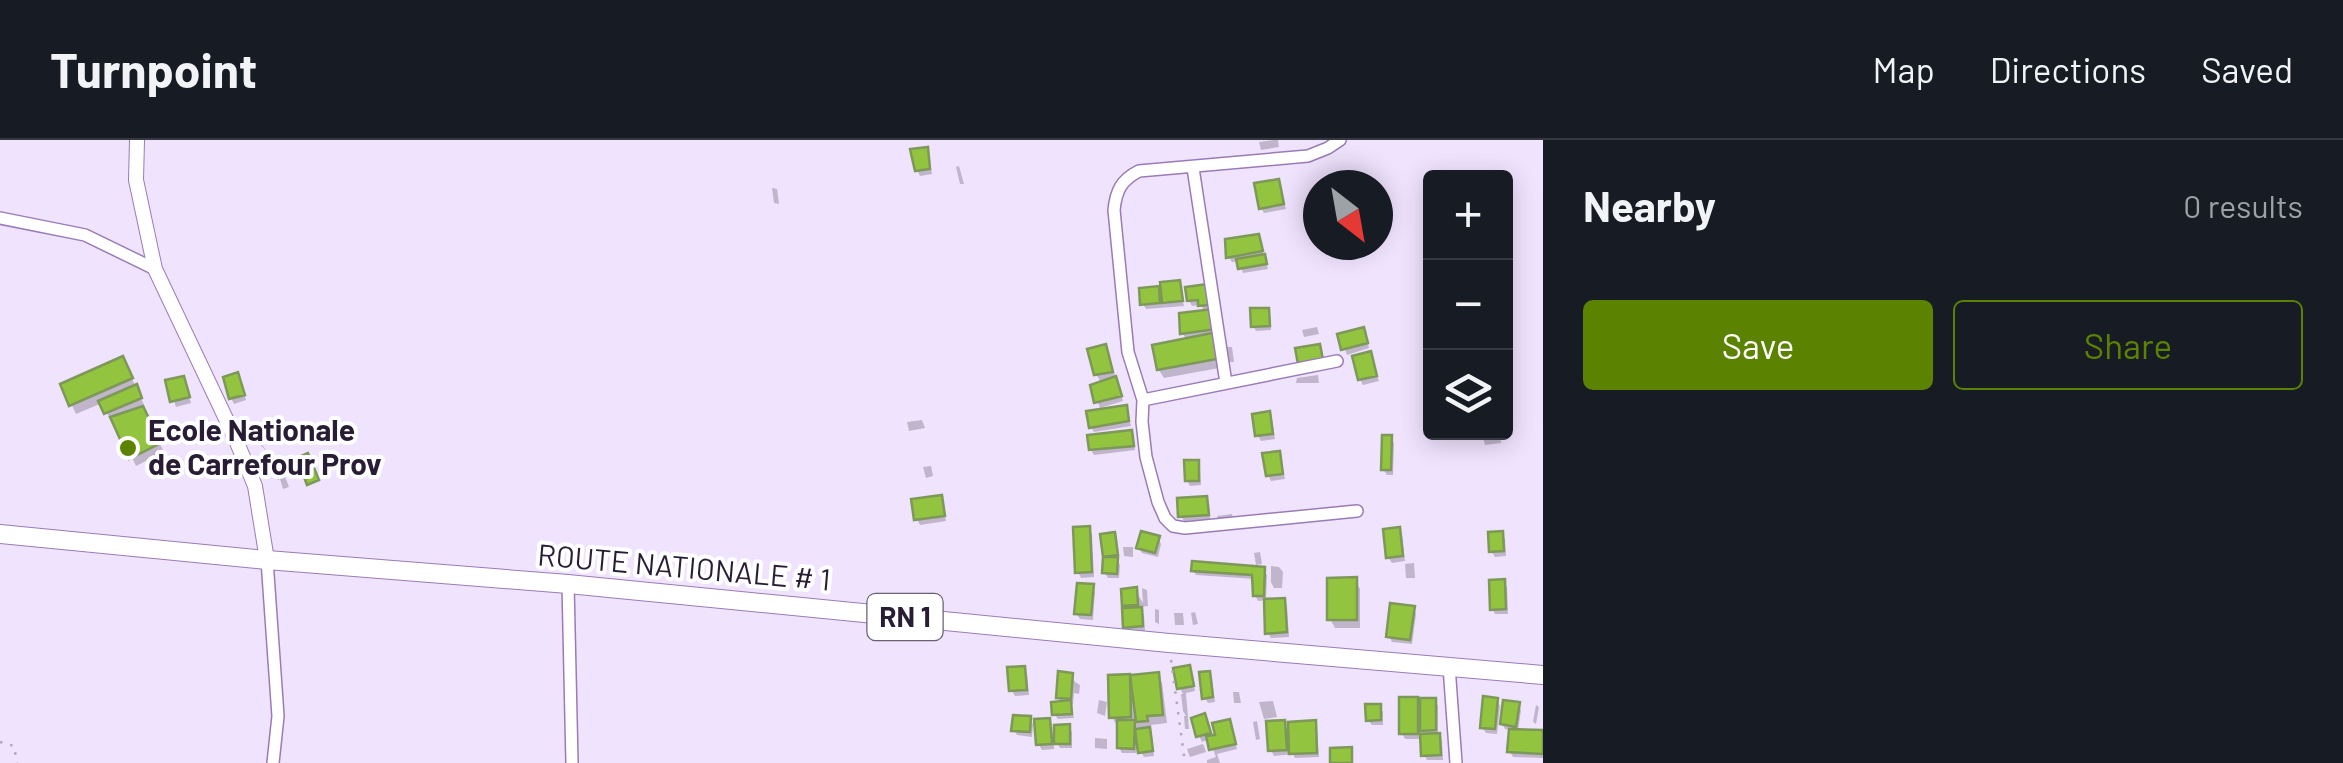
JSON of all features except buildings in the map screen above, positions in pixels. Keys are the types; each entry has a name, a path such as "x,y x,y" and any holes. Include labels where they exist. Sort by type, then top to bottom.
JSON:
{"main road":[{"name":"ROUTE NATIONALE # 1","path":"0,534 1543,675"}],"street":[{"path":"138,140 136,180 155,268 255,486 268,560 278,716 274,763"},
{"path":"1340,140 1308,156 1139,171 1129,176 1116,194 1114,210 1128,352 1144,400 1146,457 1165,518 1174,526 1185,528 1357,511"},
{"path":"1194,168 1226,382"},
{"path":"0,218 84,235 155,268"},
{"path":"1144,400 1337,361"},
{"path":"568,584 572,763"},
{"path":"1449,666 1456,763"}],"path":[{"path":"1169,642 1185,763"},
{"path":"0,742 14,746 17,763"}],"place":[{"name":"Ecole Nationale de Carrefour Prov","path":"128,448"}]}
